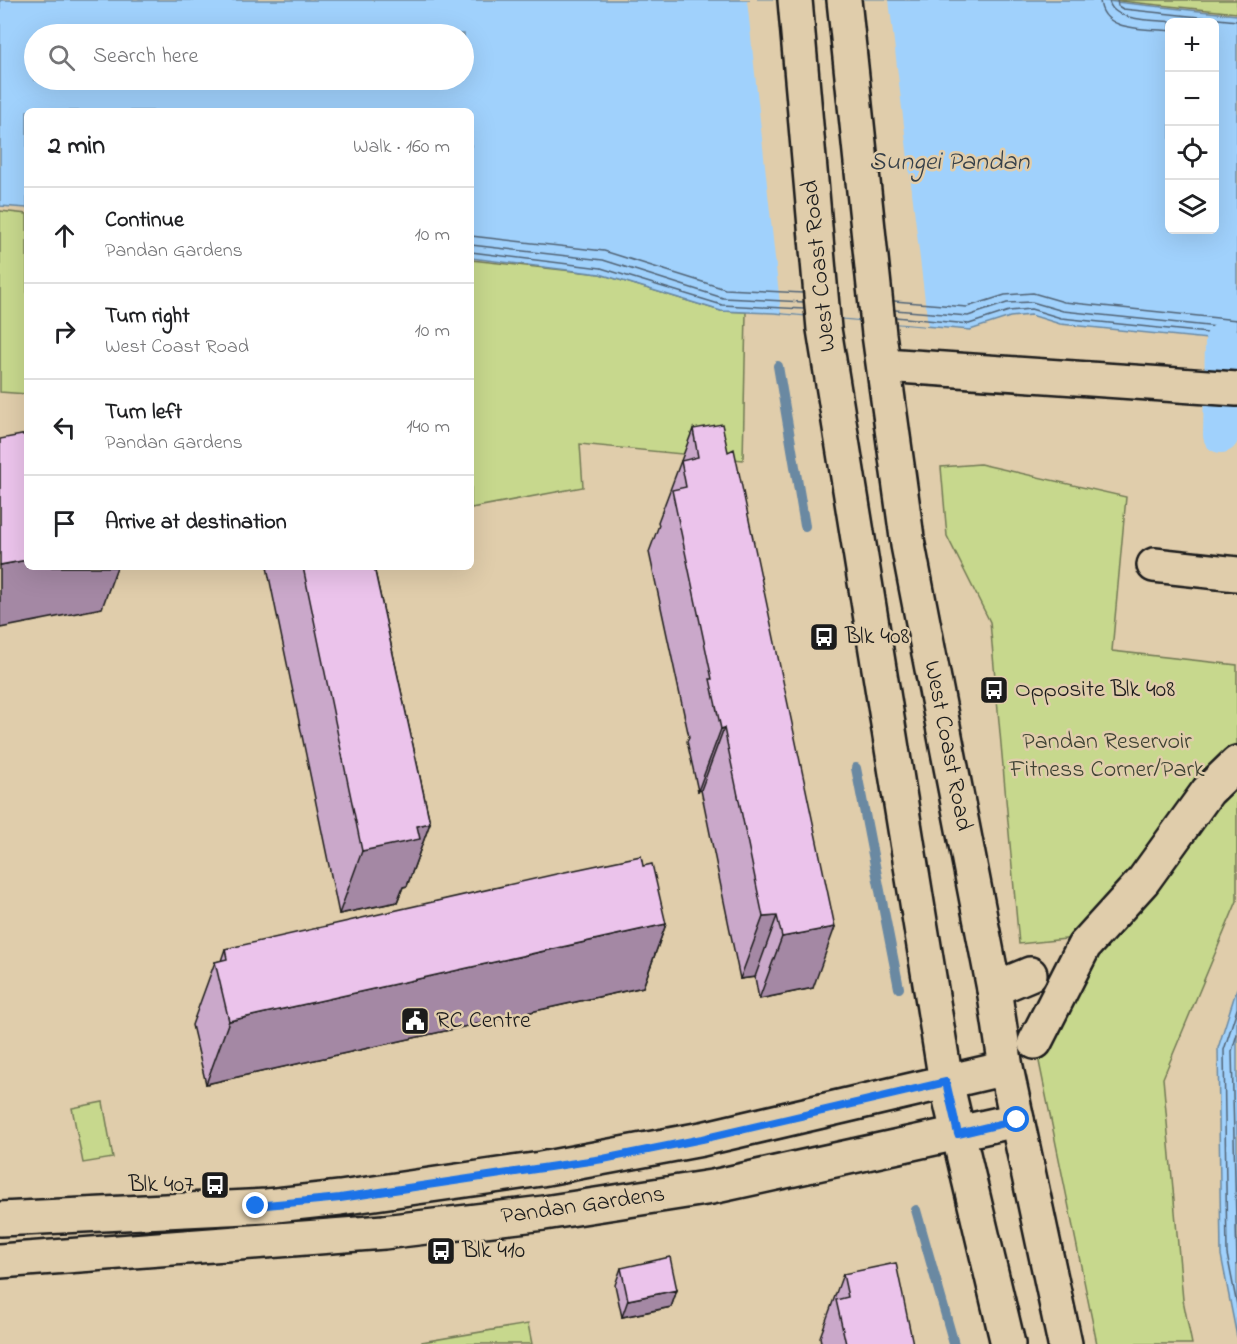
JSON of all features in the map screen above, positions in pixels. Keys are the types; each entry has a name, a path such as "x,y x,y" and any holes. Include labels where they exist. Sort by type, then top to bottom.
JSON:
{"main road":[{"name":"West Coast Road","path":"795,0 824,329 946,1082 1008,1344"},
{"name":"West Coast Road","path":"844,0 881,350 908,545 994,989 1006,1068 1065,1344"},
{"path":"881,350 1237,389"},
{"path":"1154,565 1237,574"},
{"path":"1035,1042 1084,946 1143,881 1208,791 1237,763"},
{"path":"994,989 1030,974"},
{"name":"Pandan Gardens","path":"0,1219 267,1206 340,1198 603,1159 702,1139 1006,1068"},
{"name":"Pandan Gardens","path":"0,1261 373,1233 522,1216 712,1187 1017,1120"}],"green space":[{"path":"1110,0 1237,0 1237,13"},
{"path":"0,211 24,214 24,394 0,392"},
{"path":"474,260 600,274 721,311 746,312 743,460 580,444 583,487 474,507"},
{"name":"Pandan Reservoir Fitness Corner/Park","path":"980,464 1126,497 1112,651 1237,665 1237,901 1163,1078 1183,1300 1192,1344 1097,1344 1035,1042 1076,938 1019,944 990,622 947,536 941,467"},
{"path":"103,1102 113,1158 83,1163 72,1108"},
{"path":"528,1324 532,1344 422,1344 422,1342"}],"water":[{"name":"Sungei Pandan","path":"0,0 1097,0 1237,15 1237,342 1060,324 1031,315 1010,317 970,330 774,313 721,311 600,274 474,258 474,108 24,108 24,208 0,206"},
{"path":"1237,988 1237,1337 1221,1255 1218,1048"}],"pier":[{"path":"747,0 889,0 928,326 781,313"}],"building":[{"path":"722,424 728,452 734,449 835,927 782,937 777,916 763,917 724,728 721,729 710,679 712,679 672,490 686,487 681,461 698,457 693,429"},
{"path":"24,435 24,561 0,565 0,439"},
{"path":"304,570 375,570 430,823 417,826 420,839 362,851"},
{"path":"641,856 643,866 652,864 666,924 229,1021 215,962 227,959 225,949"},
{"path":"670,1257 677,1290 628,1300 621,1268"},
{"path":"896,1263 913,1344 846,1344 836,1300 848,1297 843,1274"}],"waterway":[{"path":"1221,435 1223,341"},
{"path":"778,366 805,526"},
{"path":"856,768 899,988"},
{"path":"916,1210 954,1344"}],"place":[{"name":"Blk 408","path":"824,637"},
{"name":"Opposite Blk 408","path":"994,690"},
{"name":"RC Centre","path":"415,1021"},
{"name":"Blk 407","path":"215,1185"},
{"name":"Blk 410","path":"441,1251"}],"route":[{"path":"256,1206 340,1198 603,1159 702,1139 946,1082 958,1134 1017,1120"}]}
